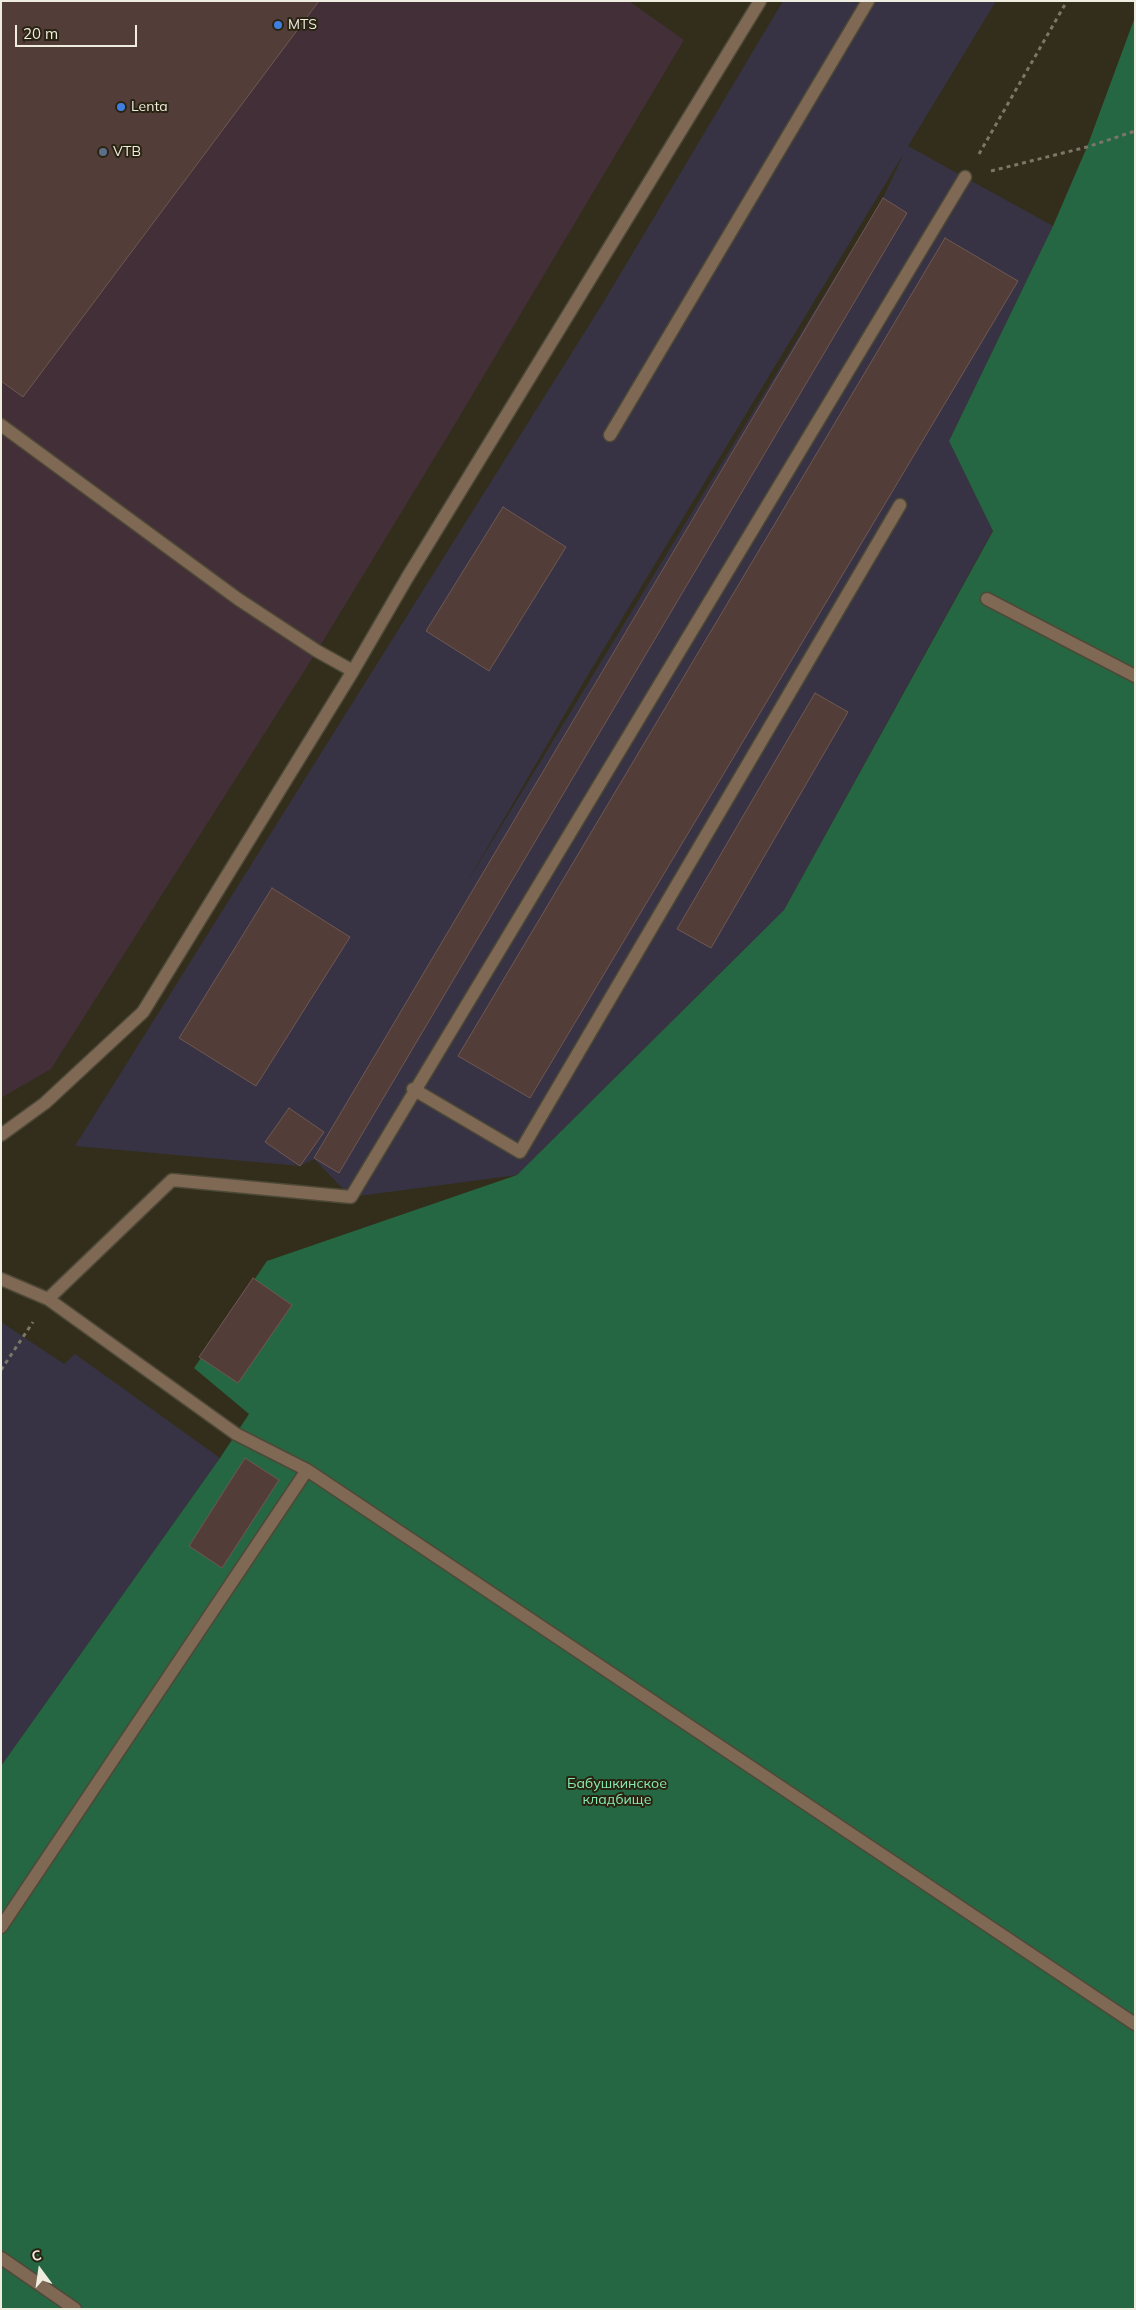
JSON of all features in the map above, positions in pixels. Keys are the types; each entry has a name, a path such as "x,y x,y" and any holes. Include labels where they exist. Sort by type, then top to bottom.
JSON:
{"street":[{"path":"1,1135 45,1103 143,1012 353,671 407,578 760,1"},
{"path":"610,436 868,1"},
{"path":"48,1299 172,1180 350,1197 413,1089 965,177"},
{"path":"1,424 238,599 317,651 353,671"},
{"path":"413,1089 520,1152 900,505"},
{"path":"987,599 1135,676"},
{"path":"1,1279 48,1299 236,1434 307,1470 1135,2024"},
{"path":"1,1927 307,1470"},
{"path":"1,2258 75,2309"}],"path":[{"path":"965,177 1067,1"},
{"path":"965,177 1087,147 1135,131"},
{"path":"1,1370 48,1299"}],"shaded area":[{"path":"1,1 629,1 684,40 317,651 51,1069 1,1098"},
{"path":"783,1 996,1 908,146 1053,226 949,441 993,530 784,910 517,1175 351,1197 314,1159 300,1166 75,1146 603,303","holes":["904,153 883,198 463,889 583,683"]},
{"path":"1,1322 64,1364 75,1354 220,1458 1,1766"}],"green space":[{"name":"Бабушкинское кладбище","path":"1135,17 1135,2309 1,2309 1,1766 220,1458 249,1414 194,1368 267,1261 517,1175 784,910 993,531 949,441 1053,226 1087,147"}],"building":[{"name":"Lenta","path":"1,1 319,1 23,397 1,381"},
{"path":"883,198 907,213 339,1173 314,1158"},
{"path":"945,238 1018,281 530,1098 458,1056"},
{"path":"503,507 566,547 489,671 426,631"},
{"path":"815,693 848,712 711,948 677,929"},
{"path":"272,888 350,937 256,1086 179,1038"},
{"path":"289,1108 324,1132 300,1166 265,1142"},
{"path":"253,1278 292,1305 238,1383 199,1357"},
{"path":"245,1458 279,1480 222,1568 189,1546"}],"place":[{"name":"MTS","path":"278,25"},
{"name":"Lenta","path":"121,107"},
{"name":"VTB","path":"103,152"}]}
